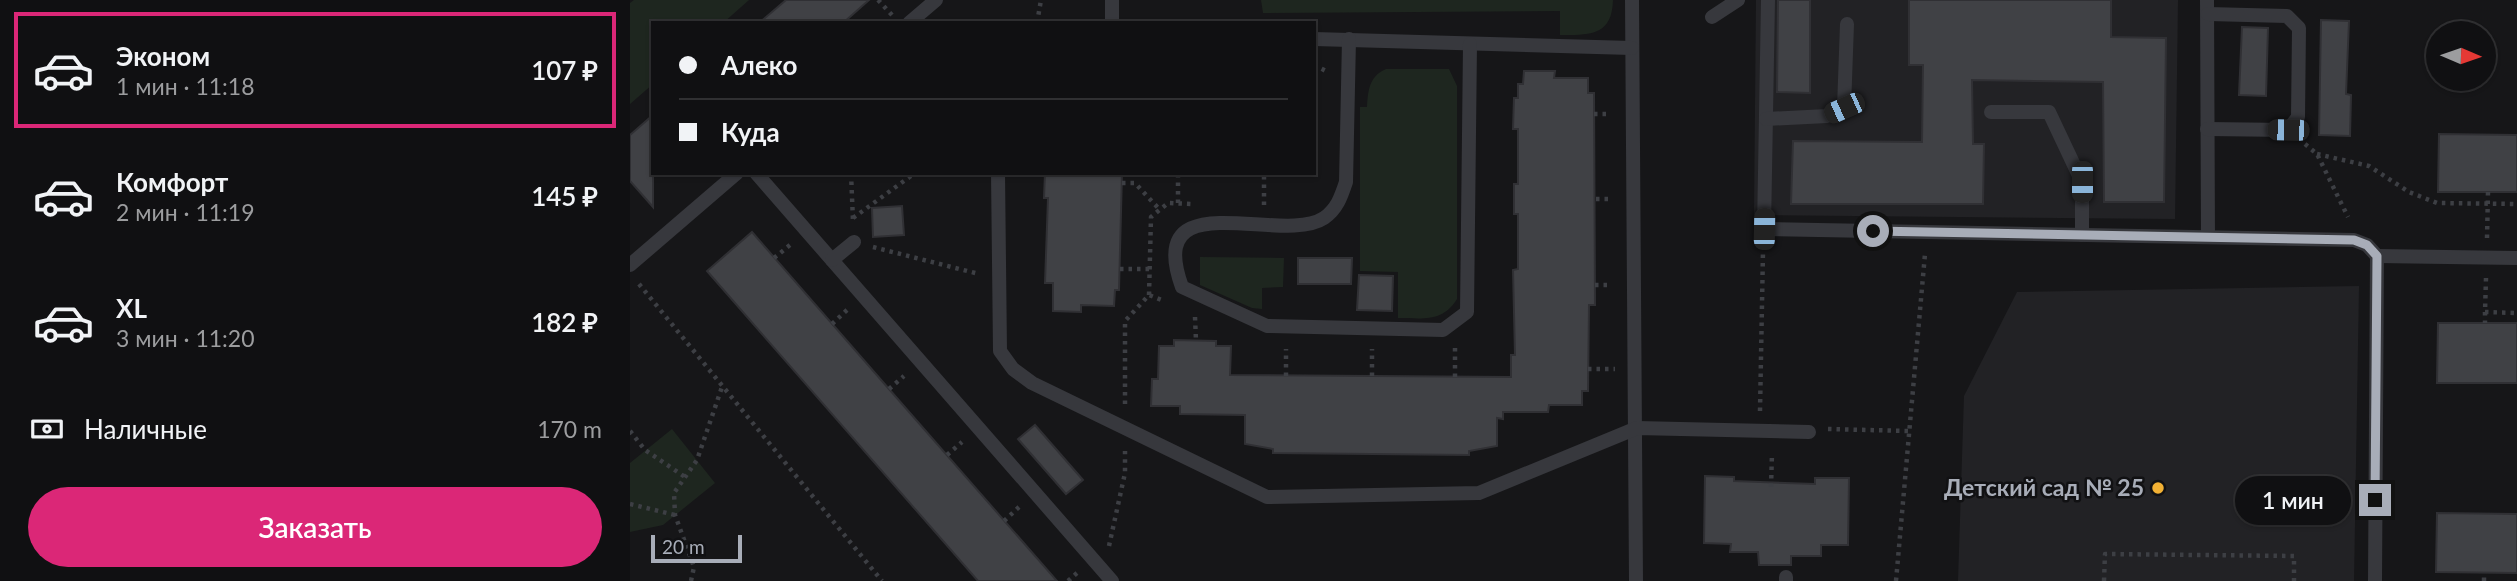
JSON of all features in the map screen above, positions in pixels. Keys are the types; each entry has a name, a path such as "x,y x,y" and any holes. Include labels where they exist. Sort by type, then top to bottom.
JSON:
{"lane":[{"path":"911,21 936,0"},
{"path":"1112,0 1112,21"},
{"path":"1632,0 1636,581"},
{"path":"1712,16 1738,0"},
{"path":"1768,0 1764,229 2354,240 2367,245 2377,256 2375,581"},
{"path":"2207,129 2288,130 2298,117 2299,28 2287,16 2208,7 2207,129 2208,237"},
{"path":"1766,118 1828,116 1844,108 1847,24"},
{"path":"1316,39 1632,48"},
{"path":"1349,39 1346,182 1338,204 1322,220 1294,224 1202,223 1184,233 1175,250 1175,270 1182,287 1267,326 1443,330 1467,312 1470,44"},
{"path":"1991,112 2049,112 2082,182 2082,235"},
{"path":"630,265 735,175"},
{"path":"758,175 1107,576"},
{"path":"998,175 1000,351 1013,369 1032,383 1268,497 1479,493 1637,428 1809,432"},
{"path":"832,260 854,242"},
{"path":"2377,256 2517,258"}],"path":[{"path":"1037,21 1041,0"},
{"path":"1316,66 1330,76"},
{"path":"2288,130 2316,154 2352,225 2354,240"},
{"path":"2316,154 2369,166 2409,192 2437,203 2517,204"},
{"path":"851,175 854,242 1000,279"},
{"path":"853,218 912,175"},
{"path":"1178,175 1178,204"},
{"path":"1264,175 1264,205"},
{"path":"1122,183 1135,184 1160,210"},
{"path":"1107,576 1125,473 1125,321 1149,295 1151,217 1168,203 1202,204"},
{"path":"1252,205 1277,205"},
{"path":"1764,229 1766,431 1771,487"},
{"path":"1896,581 1927,232"},
{"path":"1120,269 1150,270"},
{"path":"630,273 882,581"},
{"path":"1149,295 1172,305"},
{"path":"1184,310 1206,320"},
{"path":"2485,312 2486,323"},
{"path":"1195,315 1196,341"},
{"path":"1447,327 1455,347 1455,377"},
{"path":"1274,346 1298,346"},
{"path":"1286,346 1286,376"},
{"path":"1360,347 1386,347"},
{"path":"1372,347 1372,376"},
{"path":"1441,347 1455,347"},
{"path":"691,581 694,567 675,515 674,493 697,460 722,387"},
{"path":"630,431 645,450 685,477"},
{"path":"1809,432 1909,431"},
{"path":"630,504 675,515"},
{"path":"2104,581 2105,554 2294,556 2294,581"},
{"path":"2484,573 2484,581"}],"shaded area":[{"path":"634,0 749,0 725,21 651,21 651,86 630,104 630,3"},
{"path":"1261,0 1613,0 1609,21 1604,27 1581,35 1560,35 1560,11 1263,13"},
{"path":"1756,0 2178,0 2175,219 1754,215"},
{"path":"1386,69 1449,69 1457,86 1457,299 1445,312 1431,318 1398,318 1398,272 1360,271 1360,107 1367,107 1373,80"},
{"path":"1200,257 1284,258 1283,287 1262,288 1262,309 1252,308 1200,285"},
{"name":"Детский сад № 25","path":"2359,286 2354,581 1958,581 1964,396 2017,292"},
{"path":"672,429 715,483 663,525 630,532 630,463"}],"building":[{"path":"786,0 869,0 845,21 761,21"},
{"path":"1778,0 1810,0 1810,93 1777,92"},
{"path":"1909,0 2111,0 2111,37 2166,38 2164,202 2104,202 2103,82 1972,80 1973,144 1984,144 1983,204 1791,204 1793,141 1922,142 1923,65 1909,65"},
{"path":"2321,20 2349,21 2346,94 2351,95 2350,136 2319,135"},
{"path":"2242,27 2268,28 2266,96 2239,95"},
{"path":"1524,71 1555,71 1554,78 1588,78 1588,93 1594,93 1595,305 1589,305 1588,391 1582,391 1582,405 1549,405 1548,412 1503,412 1503,419 1497,418 1497,446 1469,451 1469,455 1273,453 1273,449 1245,444 1245,415 1180,414 1180,406 1151,406 1152,379 1158,379 1159,346 1174,346 1174,340 1216,341 1216,346 1231,346 1230,375 1511,377 1511,355 1515,355 1513,270 1518,269 1518,214 1514,214 1514,184 1518,184 1518,129 1513,129 1514,98 1518,98 1518,84 1523,84"},
{"path":"651,117 653,207 630,181 630,135"},
{"path":"2439,134 2517,135 2517,192 2438,192"},
{"path":"1045,175 1122,175 1119,290 1115,290 1114,306 1081,305 1081,312 1053,311 1053,283 1045,283 1048,198 1044,198"},
{"path":"902,206 904,235 873,237 872,208"},
{"path":"752,232 1057,581 978,581 707,271"},
{"path":"1298,258 1352,258 1351,284 1298,284"},
{"path":"1359,275 1393,276 1392,311 1357,310"},
{"path":"2438,323 2517,323 2517,383 2437,383"},
{"path":"1035,425 1083,480 1066,494 1018,439"},
{"path":"1705,476 1734,477 1734,481 1815,484 1815,478 1849,478 1848,545 1821,545 1821,556 1791,556 1791,565 1759,565 1758,552 1730,552 1731,544 1704,543"},
{"path":"2437,513 2517,514 2517,573 2436,572"}],"place":[{"name":"Детский сад № 25","path":"2158,488"}],"route":[{"path":"1873,231 2354,240 2367,245 2377,256 2375,500"}]}
